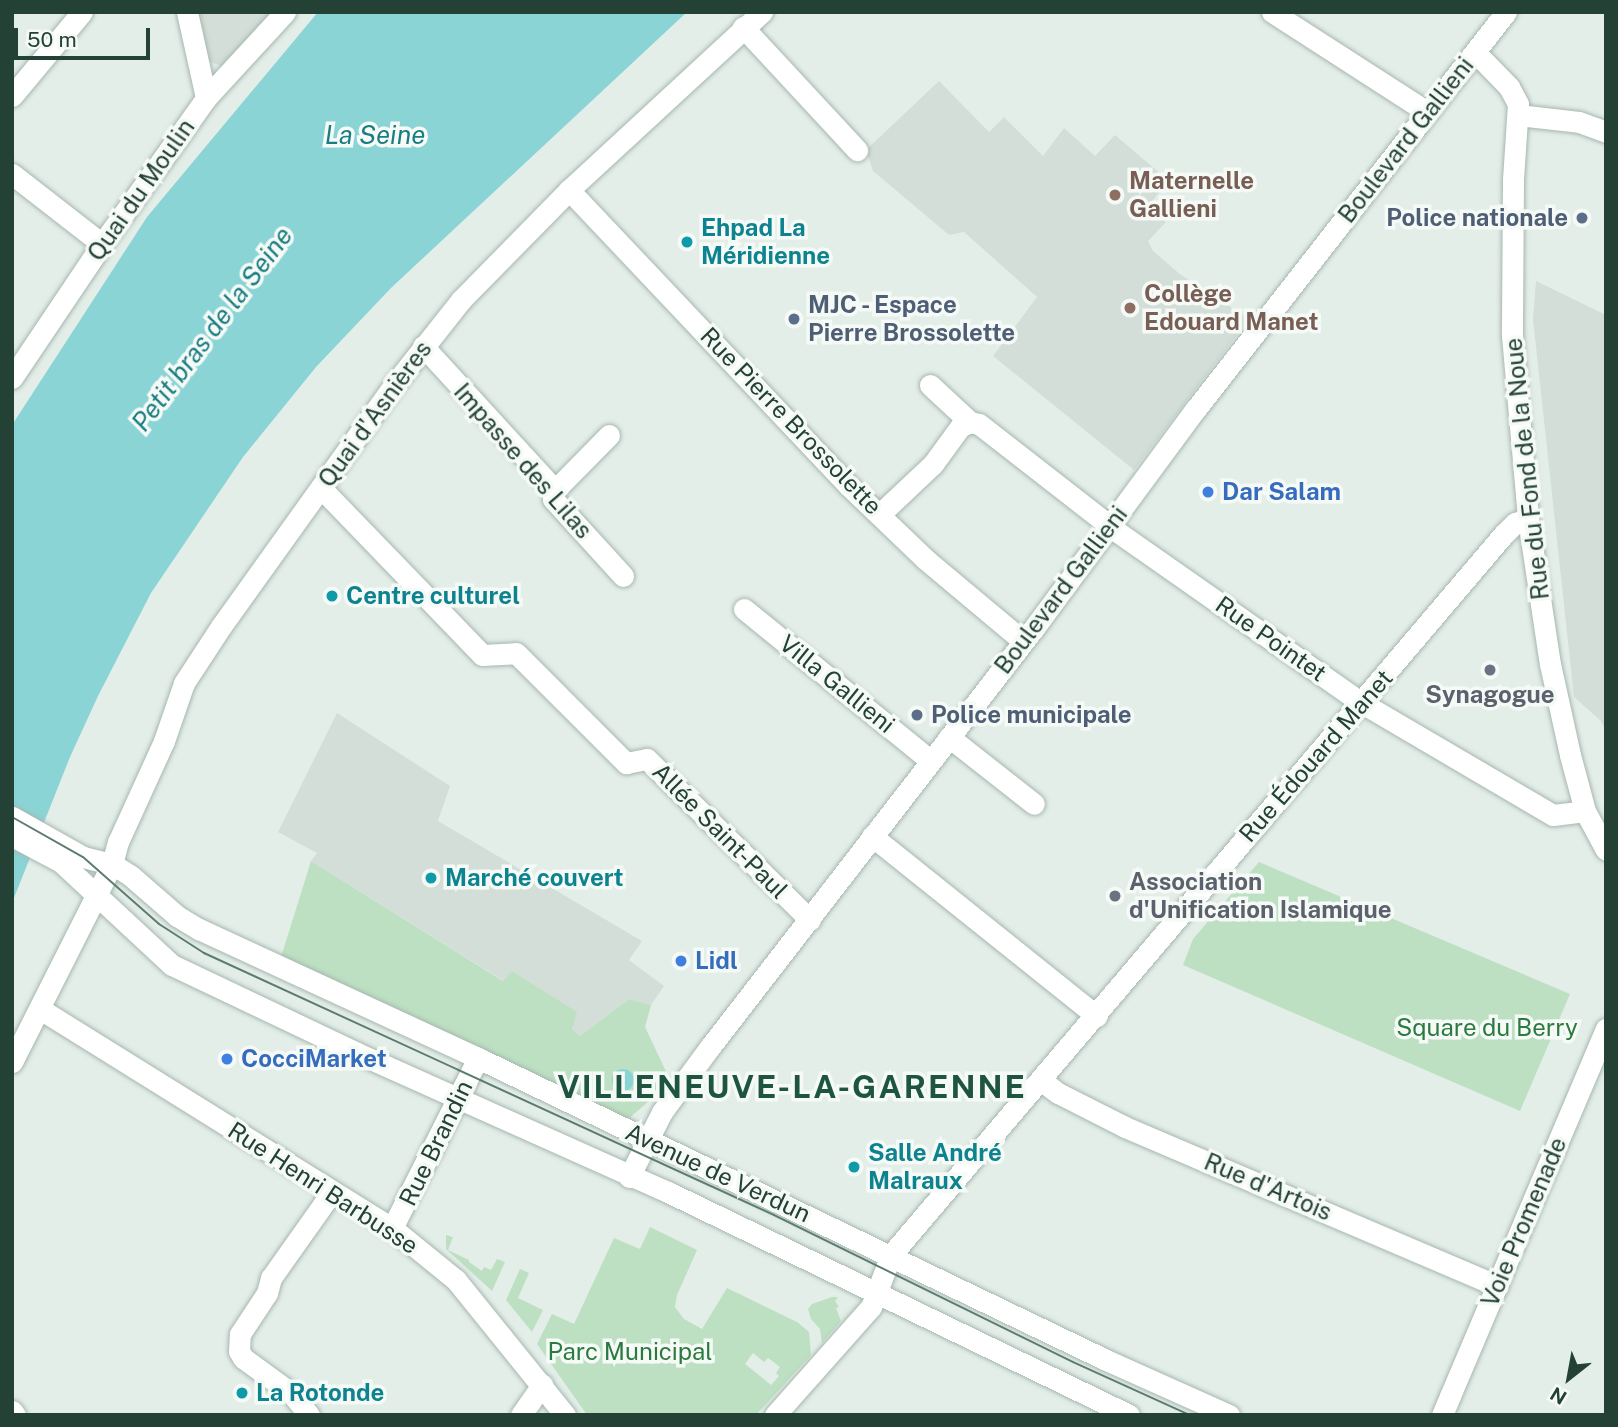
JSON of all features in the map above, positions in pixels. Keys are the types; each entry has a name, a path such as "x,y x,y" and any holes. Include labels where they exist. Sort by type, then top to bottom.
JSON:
{"street":[{"path":"12,96 82,12"},
{"path":"187,12 206,98"},
{"name":"Quai du Moulin","path":"12,378 102,244 206,98 285,12"},
{"name":"Quai d'Asnières","path":"12,1062 112,864 118,842 164,741 184,683 321,488 423,346 461,300 569,190 762,12"},
{"path":"1272,12 1427,112"},
{"name":"Boulevard Gallieni","path":"629,1177 662,1112 710,1047 1506,12"},
{"path":"743,27 857,149"},
{"name":"Rue du Fond de la Noue","path":"1475,52 1514,92 1518,115 1513,180 1512,335 1528,519 1550,664 1585,811 1606,850"},
{"path":"1518,115 1579,122 1606,132"},
{"path":"12,174 102,244"},
{"name":"Rue Pierre Brossolette","path":"569,190 849,486 925,559 1023,641"},
{"name":"Impasse des Lilas","path":"423,346 555,490 553,499 623,576"},
{"path":"880,514 933,464 960,427 970,422 930,385"},
{"name":"Rue Pointet","path":"970,422 979,424 1110,526 1362,704 1553,815 1585,811"},
{"path":"555,490 609,435"},
{"name":"Allée Saint-Paul","path":"321,488 482,655 516,653 626,763 647,758 810,920"},
{"name":"Rue Édouard Manet","path":"891,1255 1042,1081 1503,535 1515,523 1528,519"},
{"name":"Villa Gallieni","path":"744,609 930,760"},
{"path":"949,737 1034,804"},
{"path":"12,817 63,853"},
{"path":"12,836 63,853"},
{"path":"872,836 1097,1016"},
{"name":"Avenue de Verdun","path":"63,853 112,864 131,876 177,916 199,929 478,1058 891,1255 1056,1337 1229,1415"},
{"name":"Avenue de Verdun","path":"63,853 96,895 172,965 629,1177 668,1192 1129,1415"},
{"name":"Rue Henri Barbusse","path":"40,1009 392,1228 456,1280 565,1415"},
{"name":"Voie Promenade","path":"1446,1405 1606,1029"},
{"name":"Rue Brandin","path":"392,1228 478,1058"},
{"name":"Rue d'Artois","path":"1042,1081 1058,1093 1125,1127 1497,1286"},
{"path":"309,1415 291,1393 243,1358 239,1351 240,1334 267,1293 271,1278 332,1192"},
{"path":"775,1415 871,1307 891,1255"},
{"path":"521,1415 542,1385"}],"shaded area":[{"path":"195,12 273,12 223,66 206,61"},
{"name":"Collège Edouard Manet","path":"939,81 989,132 1004,117 1043,156 1064,128 1095,156 1115,135 1169,181 1148,206 1166,222 1148,241 1153,251 1181,275 1249,319 1134,470 993,356 1037,297 964,232 949,235 873,171 866,150"},
{"path":"1536,281 1606,315 1606,732 1601,721 1574,697 1533,319"},
{"path":"337,713 450,786 438,821 642,941 629,960 664,986 651,1005 629,999 580,1036 572,1029 576,1012 512,971 504,981 311,861 317,853 278,832"}],"green space":[{"path":"311,861 503,981 512,971 577,1012 572,1029 580,1036 629,999 651,1005 645,1027 671,1082 620,1126 281,957"},
{"name":"Square du Berry","path":"1259,862 1570,994 1520,1111 1183,965 1193,939"},
{"name":"Parc Municipal","path":"650,1227 697,1250 677,1295 675,1307 684,1319 702,1329 727,1288 797,1322 809,1332 811,1355 756,1415 587,1415 537,1344 552,1314 574,1324 614,1238 640,1249","holes":["753,1353 764,1362 768,1358 780,1367 776,1373 779,1376 771,1385 745,1364"]},
{"path":"446,1235 453,1237 448,1250 469,1260 482,1271 484,1267 491,1270 497,1259 505,1262 492,1291 446,1249"},
{"path":"520,1269 529,1273 518,1298 543,1310 532,1332 506,1300"},
{"path":"838,1297 835,1301 839,1307 836,1308 841,1321 822,1343 820,1329 811,1319 808,1309 812,1304"}],"water":[{"name":"La Seine","path":"318,12 687,12 391,288 316,367 243,457 151,593 70,757 12,903 12,425 147,217"},
{"path":"623,1069 631,1072 634,1080 631,1088 623,1091 615,1088 612,1080 615,1072"}],"tram line":[{"path":"12,817 83,857 159,924 204,953 774,1215 1073,1362 1190,1415"}],"place":[{"name":"Maternelle Gallieni","path":"1115,195"},
{"name":"Police nationale","path":"1582,218"},
{"name":"Ehpad La Méridienne","path":"687,242"},
{"name":"Collège Edouard Manet","path":"1130,308"},
{"name":"MJC - Espace Pierre Brossolette","path":"794,319"},
{"name":"Dar Salam","path":"1208,492"},
{"name":"Centre culturel","path":"332,596"},
{"name":"Synagogue","path":"1490,670"},
{"name":"Police municipale","path":"917,715"},
{"name":"Marché couvert","path":"431,878"},
{"name":"Association d'Unification Islamique","path":"1115,896"},
{"name":"Lidl","path":"681,961"},
{"name":"CocciMarket","path":"227,1059"},
{"name":"Salle André Malraux","path":"854,1167"},
{"name":"La Rotonde","path":"242,1393"}],"district":[{"name":"VILLENEUVE-LA-GARENNE","path":"792,1087"}],"water label":[{"name":"Petit bras de la Seine","path":"212,329"}]}
